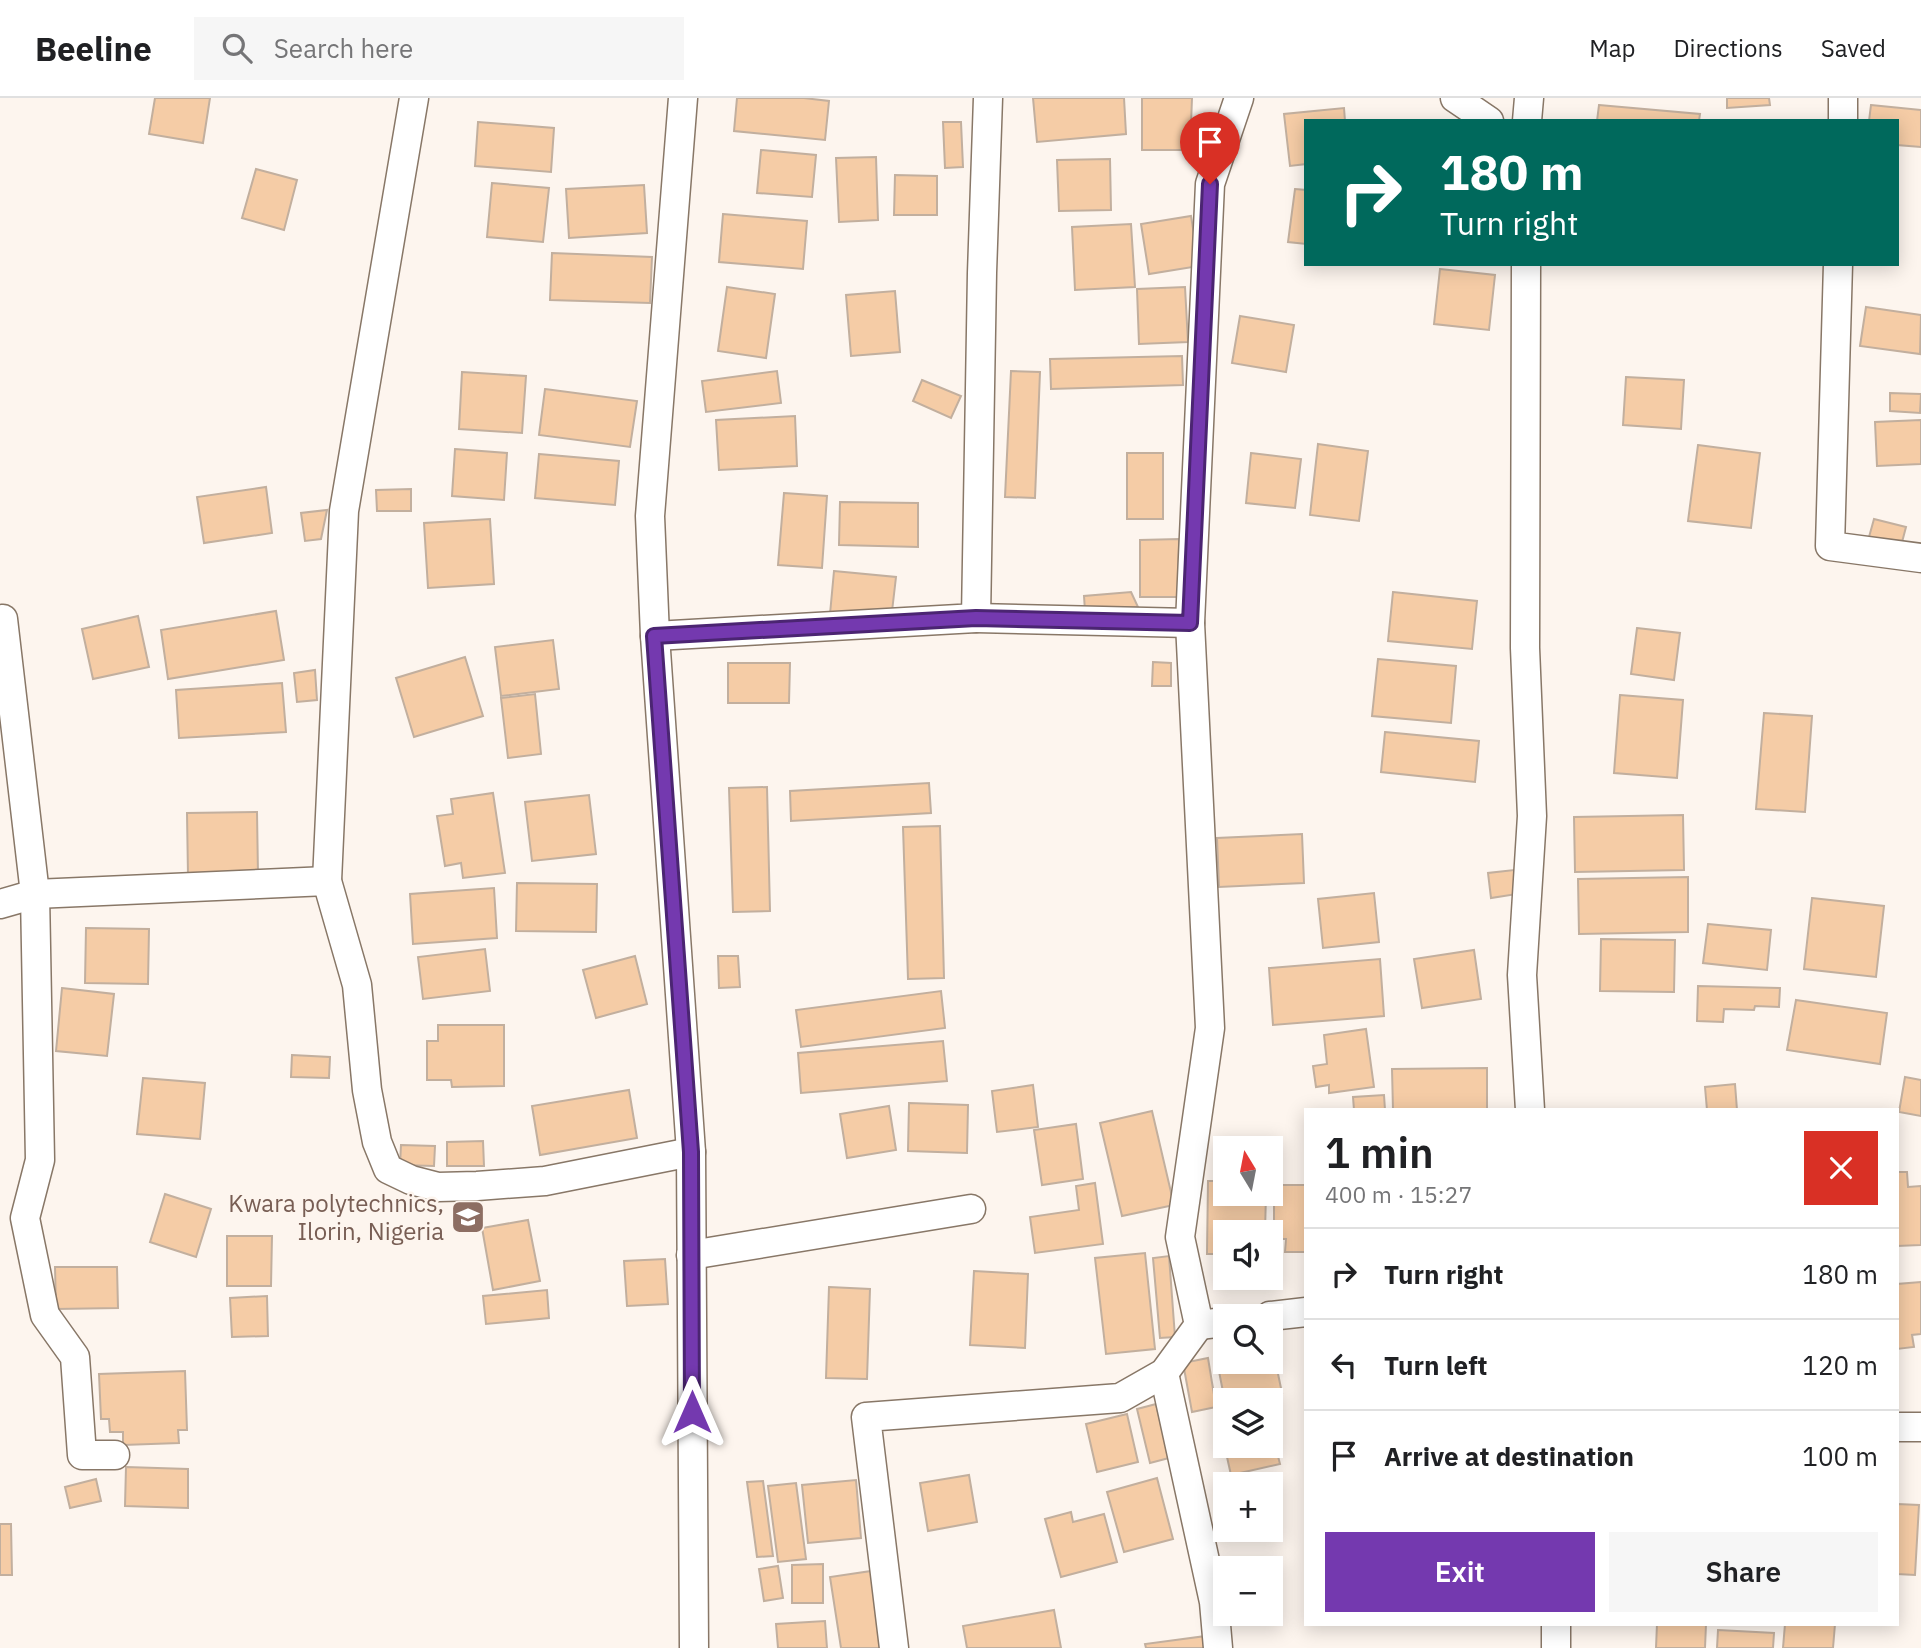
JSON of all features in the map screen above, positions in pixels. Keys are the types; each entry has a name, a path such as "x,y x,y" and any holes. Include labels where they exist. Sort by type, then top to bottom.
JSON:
{"street":[{"path":"414,98 344,511 327,881 357,985 367,1090 377,1142 388,1169 411,1180 438,1187 545,1181 691,1152"},
{"path":"683,98 650,516 654,636 691,1152 694,1648"},
{"path":"976,618 988,98"},
{"path":"894,1648 866,1416 1120,1398 1164,1373 1212,1323 1180,1237 1210,1028 1190,623 1210,184 1239,98"},
{"path":"1455,98 1486,119"},
{"path":"1527,119 1529,98"},
{"path":"1843,98 1843,119"},
{"path":"1525,266 1525,648 1532,816 1522,975 1530,1108"},
{"path":"1838,266 1830,546 1921,558"},
{"path":"654,636 976,618 1190,623"},
{"path":"3,619 35,894 40,1160 12,1221 46,1315 75,1357 82,1455 115,1455"},
{"path":"0,904 35,894 327,881"},
{"path":"691,1255 971,1209"},
{"path":"1283,1315 1304,1312"},
{"path":"1164,1373 1214,1602 1218,1648"},
{"path":"1899,1427 1921,1427"},
{"path":"1556,1626 1556,1648"}],"building":[{"path":"155,98 210,98 203,143 149,134"},
{"path":"737,98 804,98 829,101 825,140 734,131"},
{"path":"1033,98 1124,98 1126,134 1037,142"},
{"path":"1142,98 1192,98 1190,150 1142,150"},
{"path":"1727,98 1769,98 1770,105 1727,108"},
{"path":"1599,105 1700,114 1699,119 1597,119"},
{"path":"1871,105 1921,110 1921,147 1899,145 1899,119 1869,119"},
{"path":"1344,108 1345,119 1304,119 1304,164 1290,166 1284,114"},
{"path":"478,122 554,128 551,172 475,166"},
{"path":"943,122 961,122 963,167 945,168"},
{"path":"761,150 816,155 812,197 757,193"},
{"path":"876,157 878,220 839,222 836,158"},
{"path":"1110,159 1111,210 1059,211 1057,160"},
{"path":"256,169 297,180 284,230 242,218"},
{"path":"895,175 937,176 937,215 894,215"},
{"path":"492,183 549,188 543,242 487,237"},
{"path":"644,185 647,233 569,238 566,189"},
{"path":"1295,189 1304,190 1304,244 1288,242"},
{"path":"723,214 807,221 803,269 719,262"},
{"path":"1191,216 1199,266 1149,274 1141,224"},
{"path":"1131,224 1135,287 1075,290 1072,227"},
{"path":"552,253 652,257 650,303 550,300"},
{"path":"1440,269 1495,275 1489,330 1434,324"},
{"path":"727,287 775,294 766,358 718,351"},
{"path":"1185,287 1188,342 1139,344 1137,289"},
{"path":"895,291 900,352 851,356 846,295"},
{"path":"1866,307 1921,315 1920,354 1860,346"},
{"path":"1240,316 1294,325 1286,372 1232,363"},
{"path":"1182,356 1183,385 1051,389 1050,359"},
{"path":"777,371 781,403 706,412 702,381"},
{"path":"1011,371 1040,372 1035,498 1005,497"},
{"path":"462,372 526,376 522,433 459,429"},
{"path":"1626,377 1684,380 1681,429 1623,425"},
{"path":"922,380 961,396 951,418 913,401"},
{"path":"545,389 637,401 630,447 539,435"},
{"path":"1890,393 1921,394 1920,413 1890,411"},
{"path":"795,416 797,466 719,470 716,420"},
{"path":"1921,420 1921,464 1877,466 1875,422"},
{"path":"1318,444 1368,451 1359,521 1310,515"},
{"path":"1698,445 1760,453 1751,528 1688,521"},
{"path":"455,449 507,453 504,500 452,496"},
{"path":"1127,453 1163,453 1163,519 1127,519"},
{"path":"1251,453 1301,459 1295,508 1246,503"},
{"path":"539,454 619,461 615,505 535,498"},
{"path":"266,487 272,533 204,543 197,497"},
{"path":"411,489 411,511 377,511 376,490"},
{"path":"784,493 827,496 822,568 778,565"},
{"path":"840,502 918,503 918,547 839,545"},
{"path":"327,510 321,539 305,541 301,513"},
{"path":"490,519 494,584 428,588 424,523"},
{"path":"1874,519 1906,527 1901,546 1869,537"},
{"path":"1179,539 1178,597 1140,597 1140,540"},
{"path":"834,571 896,577 891,620 830,614"},
{"path":"1131,592 1138,607 1085,611 1084,596"},
{"path":"1393,592 1477,601 1472,649 1388,641"},
{"path":"276,611 284,660 168,679 161,630"},
{"path":"138,616 149,667 93,679 82,629"},
{"path":"1637,628 1680,633 1674,680 1631,674"},
{"path":"553,640 559,689 501,696 495,647"},
{"path":"465,657 483,716 414,737 396,678"},
{"path":"1378,659 1456,666 1451,723 1372,716"},
{"path":"1153,662 1171,663 1171,686 1152,686"},
{"path":"728,663 790,663 789,703 728,703"},
{"path":"315,670 317,700 297,702 294,673"},
{"path":"282,683 286,732 179,738 176,690"},
{"path":"535,694 541,754 508,758 501,698"},
{"path":"1620,695 1683,700 1677,778 1614,773"},
{"path":"1764,713 1812,716 1805,812 1756,809"},
{"path":"1385,732 1479,741 1475,782 1381,772"},
{"path":"929,783 931,813 791,821 790,791"},
{"path":"767,787 770,911 733,912 729,788"},
{"path":"493,793 505,873 463,878 461,863 445,866 437,816 453,814 451,799"},
{"path":"589,795 596,854 532,861 525,802"},
{"path":"257,812 258,875 188,876 187,813"},
{"path":"1683,815 1684,870 1575,872 1574,817"},
{"path":"940,826 944,978 908,979 903,827"},
{"path":"1302,834 1304,883 1219,887 1217,838"},
{"path":"1514,870 1517,894 1491,898 1488,873"},
{"path":"1688,877 1688,932 1579,934 1578,879"},
{"path":"517,883 597,884 596,932 516,931"},
{"path":"494,888 497,938 413,944 410,894"},
{"path":"1374,893 1379,942 1323,948 1318,899"},
{"path":"1812,898 1884,906 1876,977 1804,969"},
{"path":"1708,924 1771,930 1767,970 1703,963"},
{"path":"86,928 149,929 148,984 85,983"},
{"path":"1601,939 1675,940 1674,992 1600,991"},
{"path":"485,949 490,991 423,999 418,957"},
{"path":"1474,950 1481,999 1422,1008 1414,959"},
{"path":"635,956 647,1004 596,1018 583,970"},
{"path":"718,956 738,956 740,987 719,988"},
{"path":"1380,959 1384,1016 1273,1025 1269,968"},
{"path":"1698,986 1780,988 1779,1007 1724,1009 1723,1022 1697,1021"},
{"path":"62,988 114,994 107,1056 56,1051"},
{"path":"941,991 945,1028 801,1047 796,1010"},
{"path":"1796,1000 1887,1013 1880,1064 1787,1050"},
{"path":"438,1025 504,1025 504,1086 452,1087 451,1080 427,1080 427,1041 438,1041"},
{"path":"1366,1029 1374,1087 1329,1093 1329,1085 1316,1087 1313,1066 1327,1064 1324,1035"},
{"path":"943,1041 947,1081 801,1093 798,1053"},
{"path":"292,1055 330,1057 329,1078 291,1077"},
{"path":"1487,1068 1487,1108 1393,1108 1392,1069"},
{"path":"1905,1077 1921,1080 1921,1116 1899,1112"},
{"path":"143,1078 205,1083 200,1139 137,1134"},
{"path":"1735,1084 1737,1108 1707,1108 1705,1087"},
{"path":"1033,1085 1038,1127 997,1132 992,1091"},
{"path":"629,1090 637,1138 540,1155 532,1106"},
{"path":"1384,1095 1385,1108 1354,1108 1353,1097"},
{"path":"909,1103 968,1105 967,1153 908,1151"},
{"path":"889,1106 896,1150 847,1158 840,1114"},
{"path":"1152,1111 1174,1205 1122,1216 1100,1123"},
{"path":"1076,1124 1083,1179 1042,1185 1034,1130"},
{"path":"483,1141 484,1166 447,1166 447,1142"},
{"path":"401,1145 435,1146 434,1166 400,1165"},
{"path":"1899,1172 1907,1172 1908,1187 1921,1186 1921,1245 1899,1246"},
{"path":"1208,1181 1213,1181 1213,1206 1266,1206 1265,1220 1213,1220 1213,1254 1207,1254"},
{"path":"1095,1183 1103,1244 1035,1253 1030,1217 1079,1210 1076,1186"},
{"path":"1283,1185 1304,1185 1304,1252 1285,1252 1286,1239 1283,1239 1283,1220 1274,1220 1274,1206 1283,1206"},
{"path":"165,1194 211,1209 196,1257 150,1242"},
{"path":"528,1220 540,1281 493,1290 482,1228"},
{"path":"227,1236 272,1236 271,1286 227,1286"},
{"path":"1145,1253 1155,1349 1106,1354 1095,1258"},
{"path":"1169,1256 1175,1337 1160,1338 1153,1258"},
{"path":"665,1259 668,1304 627,1306 624,1261"},
{"path":"55,1267 117,1267 118,1308 56,1309"},
{"path":"974,1271 1028,1274 1025,1348 970,1345"},
{"path":"1921,1282 1921,1334 1912,1335 1914,1347 1899,1349 1899,1284"},
{"path":"829,1287 870,1289 867,1379 826,1378"},
{"path":"547,1290 549,1318 486,1324 483,1296"},
{"path":"267,1296 268,1336 232,1337 230,1298"},
{"path":"1208,1358 1213,1408 1192,1412 1183,1363"},
{"path":"185,1371 187,1430 178,1430 179,1443 123,1445 123,1432 110,1432 109,1419 101,1419 99,1374"},
{"path":"1220,1374 1278,1374 1281,1388 1222,1388"},
{"path":"1156,1404 1169,1458 1150,1463 1137,1409"},
{"path":"1127,1414 1138,1462 1097,1472 1086,1424"},
{"path":"1227,1458 1278,1458 1280,1464 1244,1472 1230,1472"},
{"path":"126,1467 188,1469 188,1508 125,1506"},
{"path":"969,1475 977,1522 928,1531 920,1483"},
{"path":"1157,1478 1173,1539 1124,1552 1107,1492"},
{"path":"96,1479 101,1501 70,1508 65,1487"},
{"path":"856,1480 861,1538 808,1543 802,1485"},
{"path":"763,1481 773,1556 757,1557 747,1482"},
{"path":"796,1483 806,1559 778,1562 768,1486"},
{"path":"1899,1504 1919,1505 1915,1575 1899,1574"},
{"path":"1071,1512 1073,1522 1104,1514 1117,1562 1061,1577 1045,1519"},
{"path":"0,1524 11,1524 12,1575 0,1575"},
{"path":"823,1564 823,1603 792,1603 792,1565"},
{"path":"778,1566 783,1598 764,1601 759,1569"},
{"path":"878,1570 890,1648 841,1648 830,1577"},
{"path":"1054,1610 1061,1648 967,1648 963,1626"},
{"path":"825,1621 827,1648 778,1648 776,1624"},
{"path":"1657,1626 1706,1626 1705,1648 1656,1648"},
{"path":"1785,1626 1835,1626 1833,1648 1783,1648"},
{"path":"1718,1630 1774,1633 1773,1648 1717,1648"},
{"path":"1206,1636 1207,1648 1146,1648 1145,1644"}],"place":[{"name":"Kwara polytechnics, Ilorin, Nigeria","path":"468,1217"}],"route":[{"path":"692,1412 691,1152 654,636 976,618 1190,623 1210,184"}]}
